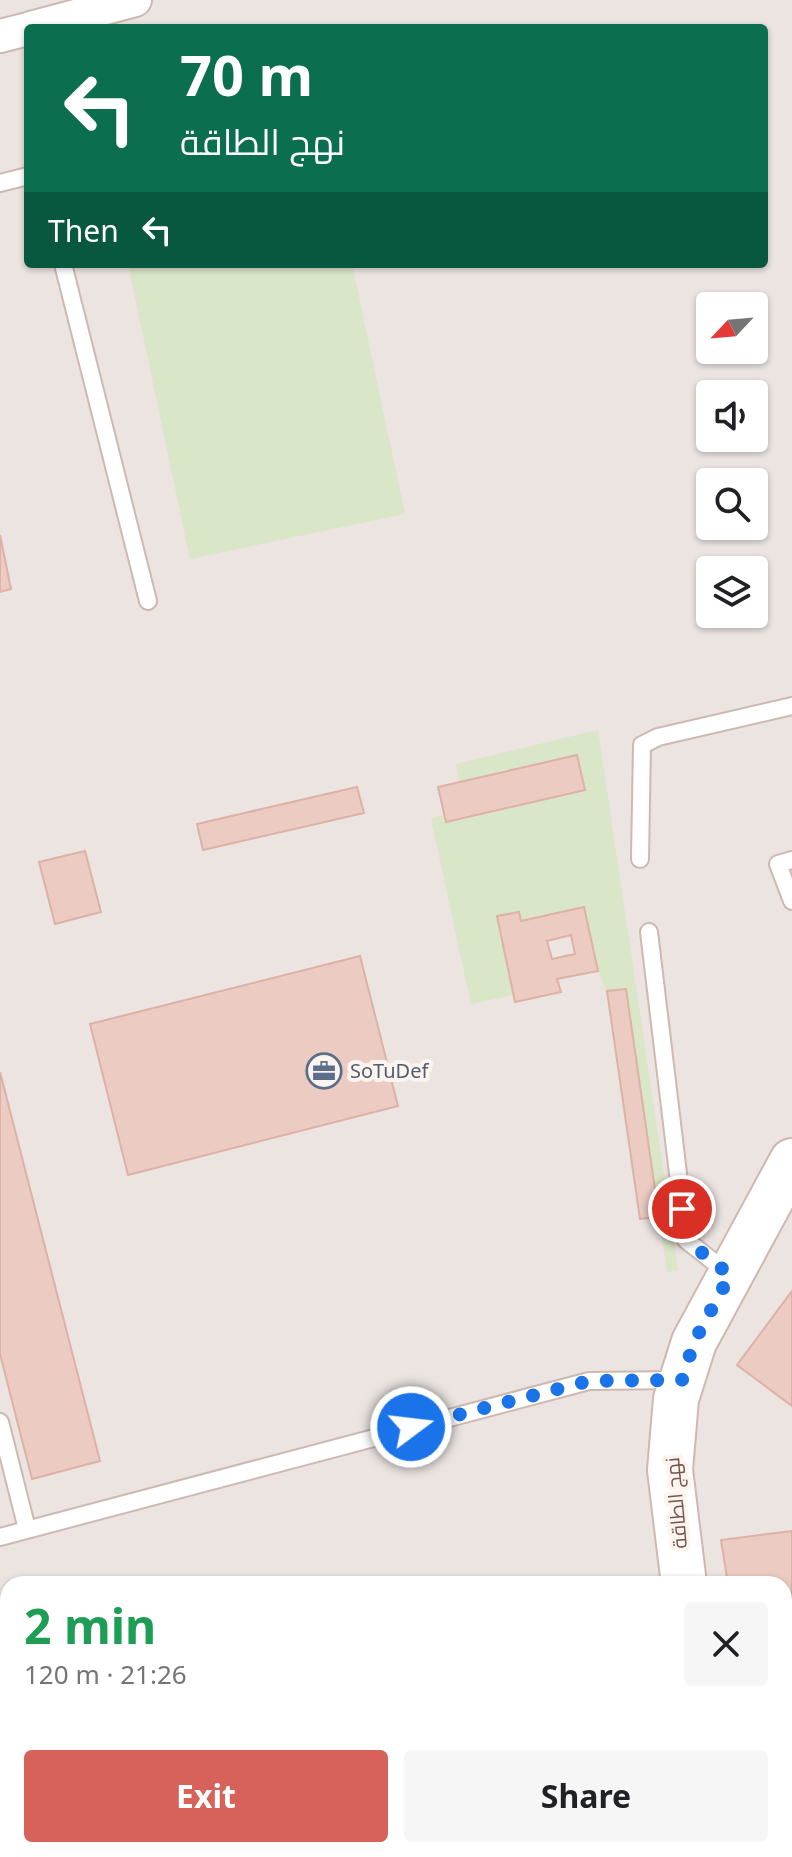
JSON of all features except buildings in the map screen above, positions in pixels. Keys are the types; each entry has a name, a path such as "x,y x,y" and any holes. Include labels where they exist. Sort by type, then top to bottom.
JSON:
{"street":[{"path":"44,24 135,0"},
{"path":"0,36 24,29"},
{"name":"نهج الطاقة","path":"683,1576 670,1470 676,1399 694,1342 792,1161"}],"lane":[{"path":"0,183 24,177"},
{"path":"64,268 148,601"},
{"path":"640,859 642,745 658,737 792,706"},
{"path":"792,860 778,864 792,901"},
{"path":"649,932 686,1240 730,1275"},
{"path":"0,1537 589,1381 682,1380"},
{"path":"0,1422 27,1529"}],"shaded area":[{"path":"0,0 792,0 792,1576 0,1576"}],"green space":[{"path":"129,268 353,268 405,514 190,559"},
{"path":"598,730 678,1270 667,1272 626,989 607,991 598,971 583,907 521,921 519,912 497,916 514,995 471,1004 431,819 444,815 446,822 585,790 577,755 459,782 456,764"}],"place":[{"name":"SoTuDef","path":"324,1071"}],"route":[{"path":"411,1427 589,1381 682,1380 694,1342 730,1275 686,1240 682,1209"}]}
